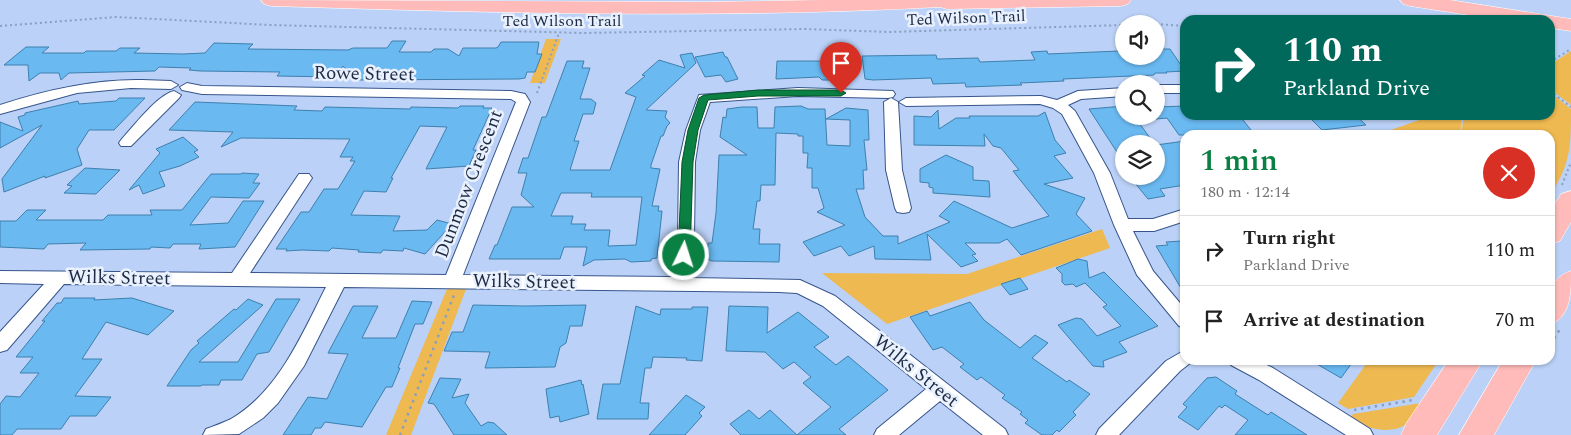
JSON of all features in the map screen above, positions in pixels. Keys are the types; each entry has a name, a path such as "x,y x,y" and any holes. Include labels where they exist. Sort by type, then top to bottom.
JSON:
{"highway":[{"path":"271,0 528,7 776,7 1121,0"},
{"path":"904,4 966,0"},
{"path":"1410,0 1515,15"},
{"path":"1555,222 1566,194"},
{"path":"1555,306 1571,282"},
{"path":"1418,435 1464,365"},
{"path":"1476,435 1517,365"}],"street":[{"name":"Rowe Street","path":"1,107 67,90 112,84 141,85 173,91 511,94 520,97 523,102"},
{"path":"1165,90 1180,89"},
{"path":"126,143 173,91"},
{"path":"680,284 686,239 687,162 693,130 704,98 798,92 850,93 897,99 946,101 998,102 1041,100 1058,105 1068,111 1102,173 1122,224 1146,275 1180,315"},
{"path":"1058,105 1078,95 1115,93"},
{"path":"897,99 893,126 894,170 903,208"},
{"name":"Dunmow Crescent","path":"454,285 523,102"},
{"path":"236,280 304,178"},
{"path":"1122,224 1154,225 1180,217"},
{"name":"Wilks Street","path":"0,277 338,281 454,285 790,285 811,291 829,301 998,435"},
{"path":"0,345 59,278"},
{"path":"213,435 238,424 259,408 278,388 293,365 338,281"},
{"path":"1167,300 1180,308"},
{"path":"1106,435 1179,362"},
{"path":"1248,365 1266,374 1363,435"},
{"path":"1255,365 1266,374"},
{"path":"884,435 939,390"}],"path":[{"name":"Ted Wilson Trail","path":"0,26 116,17 280,25 559,33 804,29 889,32 1115,25"},
{"path":"1165,25 1180,26"},
{"path":"537,93 559,33"},
{"path":"1555,58 1571,49"},
{"path":"1555,95 1571,107"},
{"path":"1566,194 1566,180 1571,162"},
{"path":"400,435 454,285"},
{"path":"1350,411 1418,399"}],"shaded area":[{"path":"546,39 561,39 545,83 530,83"},
{"path":"1571,51 1571,105 1555,93 1555,62"},
{"path":"1555,96 1571,109 1571,134 1566,164 1555,187 1555,130 1462,130 1463,120 1555,120"},
{"path":"1419,120 1462,120 1460,130 1391,130"},
{"path":"1102,229 1110,248 887,324 822,273 967,274"},
{"path":"447,289 466,289 411,435 386,435"},
{"path":"1365,365 1436,365 1414,397 1348,409 1338,403"},
{"path":"1421,403 1405,425 1392,430 1369,427 1349,419 1353,414"}],"building":[{"path":"392,41 406,41 399,52 431,52 434,49 448,49 459,56 463,48 496,48 501,42 539,42 537,54 542,54 535,72 527,72 525,78 519,79 355,80 343,66 335,77 277,76 280,72 200,71 189,70 191,68 159,67 155,71 69,73 61,80 59,73 40,73 29,81 28,65 4,65 26,47 49,47 42,53 84,53 86,51 116,51 120,48 140,48 134,53 182,54 205,53 214,43 253,44 248,49 348,50 353,48 387,48"},
{"path":"1165,49 1170,49 1180,64 1180,71 1155,73 1154,75 1115,75 1115,77 1020,83 1022,85 966,87 965,83 933,84 931,78 865,79 862,56 936,55 937,59 978,58 980,62 1035,60 1031,52 1047,51 1048,54 1115,51 1115,65 1165,65"},
{"path":"723,52 738,79 726,82 721,75 705,77 695,57"},
{"path":"692,53 696,63 646,110 667,111 665,117 670,123 663,136 661,136 651,165 651,168 660,169 652,206 659,206 658,211 662,211 657,258 651,259 651,261 631,262 625,259 594,260 583,266 587,247 564,247 560,259 489,259 495,245 497,245 512,207 534,207 521,195 527,173 518,173 523,158 528,158 542,117 546,117 567,61 584,61 582,68 590,68 580,99 591,99 596,103 593,114 583,114 574,141 579,141 570,170 610,170 636,97 625,93 645,76 642,75 659,60 685,68 680,55","holes":["561,193 592,193 591,197 642,197 636,245 608,246 610,230 584,230 586,224 571,224 573,216 551,216"]},
{"path":"777,61 831,61 831,65 834,65 835,80 822,80 819,77 776,79"},
{"path":"119,98 145,98 114,130 89,130 77,149 82,165 45,178 45,176 4,192 2,179 42,125 0,148 0,122 23,131 18,117 25,115 25,113 78,101 79,104 116,101"},
{"path":"195,102 297,106 294,110 322,111 325,107 410,109 411,107 458,108 460,106 484,106 483,108 492,108 473,150 476,150 469,166 426,169 447,127 420,126 391,178 393,178 386,192 364,191 351,215 400,216 393,231 427,230 437,220 452,224 425,254 404,248 403,251 383,250 381,253 332,248 329,251 286,251 287,249 276,249 301,212 309,212 324,189 338,189 355,161 350,161 353,157 340,157 350,139 241,138 221,147 233,132 169,130"},
{"path":"801,106 808,109 825,109 827,145 850,146 850,120 826,119 846,108 868,110 869,140 864,140 867,170 863,170 864,189 856,189 865,217 883,236 898,236 898,244 950,222 939,216 954,201 1012,228 1049,216 1013,171 1019,170 1001,148 993,146 984,134 985,146 914,145 914,116 931,117 938,110 939,129 956,118 970,118 969,116 1038,116 1045,112 1055,140 1066,153 1054,156 1073,178 1044,184 1085,198 1076,214 1092,231 1021,255 1007,239 999,243 965,243 976,254 972,255 978,261 961,267 927,234 931,260 875,259 874,246 849,256 841,246 814,256 803,242 845,225 817,212 824,208 818,188 812,188 812,168 807,168 808,153 803,153 803,136 776,133 775,185 761,185 760,201 757,201 753,229 760,229 759,244 780,244 779,262 712,261 707,259 708,243 712,243 716,213 719,155 747,155 720,137 723,117 726,118 727,109 757,107 758,128 774,128 775,107"},
{"path":"1180,106 1180,120 1243,120 1251,130 1180,130 1179,135 1167,118 1165,118 1165,107"},
{"path":"1115,107 1115,125 1141,125 1148,135 1115,135 1115,149 1089,109"},
{"path":"1312,120 1360,120 1366,125 1322,130"},
{"path":"183,137 198,150 194,152 199,157 180,166 159,172 165,186 143,194 139,185 129,190 160,153 156,149"},
{"path":"1180,142 1180,186 1160,189 1165,196 1148,199 1137,185 1165,185 1165,144"},
{"path":"946,155 973,167 973,180 989,181 990,197 933,193 933,188 929,187 929,183 920,182 920,169"},
{"path":"85,168 120,170 96,194 64,193 72,186 67,185"},
{"path":"211,174 259,174 253,183 260,183 249,198 211,197 190,225 228,223 243,201 264,201 235,247 199,249 201,244 173,244 170,248 80,250 86,243 48,244 44,249 0,247 0,221 16,221 27,210 46,210 36,220 103,220 108,215 152,215 150,210 182,210"},
{"path":"1180,241 1180,287 1156,246 1168,245 1166,242"},
{"path":"1078,259 1087,261 1089,278 1104,272 1158,326 1119,342 1127,352 1103,361 1104,367 1093,366 1058,325 1076,318 1082,319 1097,336 1121,326 1103,307 1107,305 1085,283 1076,287 1073,284 1065,285 1062,282 1062,274 1056,268"},
{"path":"1020,278 1028,289 1010,295 1001,284"},
{"path":"64,298 95,298 94,300 132,298 174,311 148,335 106,322 82,359 102,359 75,396 111,397 96,416 70,416 61,429 17,429 12,435 0,435 0,404 6,396 20,397 39,373 20,373 33,357 16,357 45,321 42,321 57,303 61,303"},
{"path":"248,299 263,305 199,362 238,362 276,299 300,299 269,352 257,354 242,380 221,380 219,385 167,386 191,350 199,343 197,341"},
{"path":"412,301 432,302 423,324 415,324 392,387 386,387 362,427 325,422 321,428 315,428 311,435 283,435 308,397 327,399 348,354 328,353 353,306 378,306 362,338 396,338"},
{"path":"970,302 984,320 1020,348 1035,335 1048,343 1032,358 1067,382 1069,380 1090,394 1073,412 1076,415 1059,432 1057,430 1052,435 1042,435 1025,423 1028,420 1020,414 1022,412 1002,398 1005,395 981,377 977,380 960,367 964,364 942,347 933,350 910,317 927,311 930,316"},
{"path":"473,305 586,305 582,326 570,326 566,343 560,347 555,367 485,368 490,352 444,351 452,332 463,332"},
{"path":"636,306 660,315 661,309 708,307 702,361 686,360 687,358 653,357 651,368 645,368 640,403 649,403 648,419 597,419 603,384 620,384"},
{"path":"729,306 768,307 767,333 798,312 829,337 814,347 836,365 848,356 888,390 839,429 846,435 797,435 831,407 803,383 811,377 794,362 783,369 765,352 726,351"},
{"path":"1319,365 1350,365 1341,378"},
{"path":"1216,377 1237,391 1235,394 1268,415 1271,412 1307,435 1235,435 1248,420 1225,405 1222,408 1219,406 1198,430 1178,417 1187,407 1183,404 1207,378"},
{"path":"440,378 461,379 452,398 469,394 465,403 481,426 488,422 494,423 507,435 454,435 434,404 428,403"},
{"path":"581,380 589,414 560,422 559,416 550,418 546,389"},
{"path":"686,395 705,407 699,413 702,416 685,435 649,435"},
{"path":"749,410 759,419 770,410 797,435 741,435 730,424"}],"route":[{"path":"684,255 687,162 693,130 704,98 758,93 841,93"}]}
